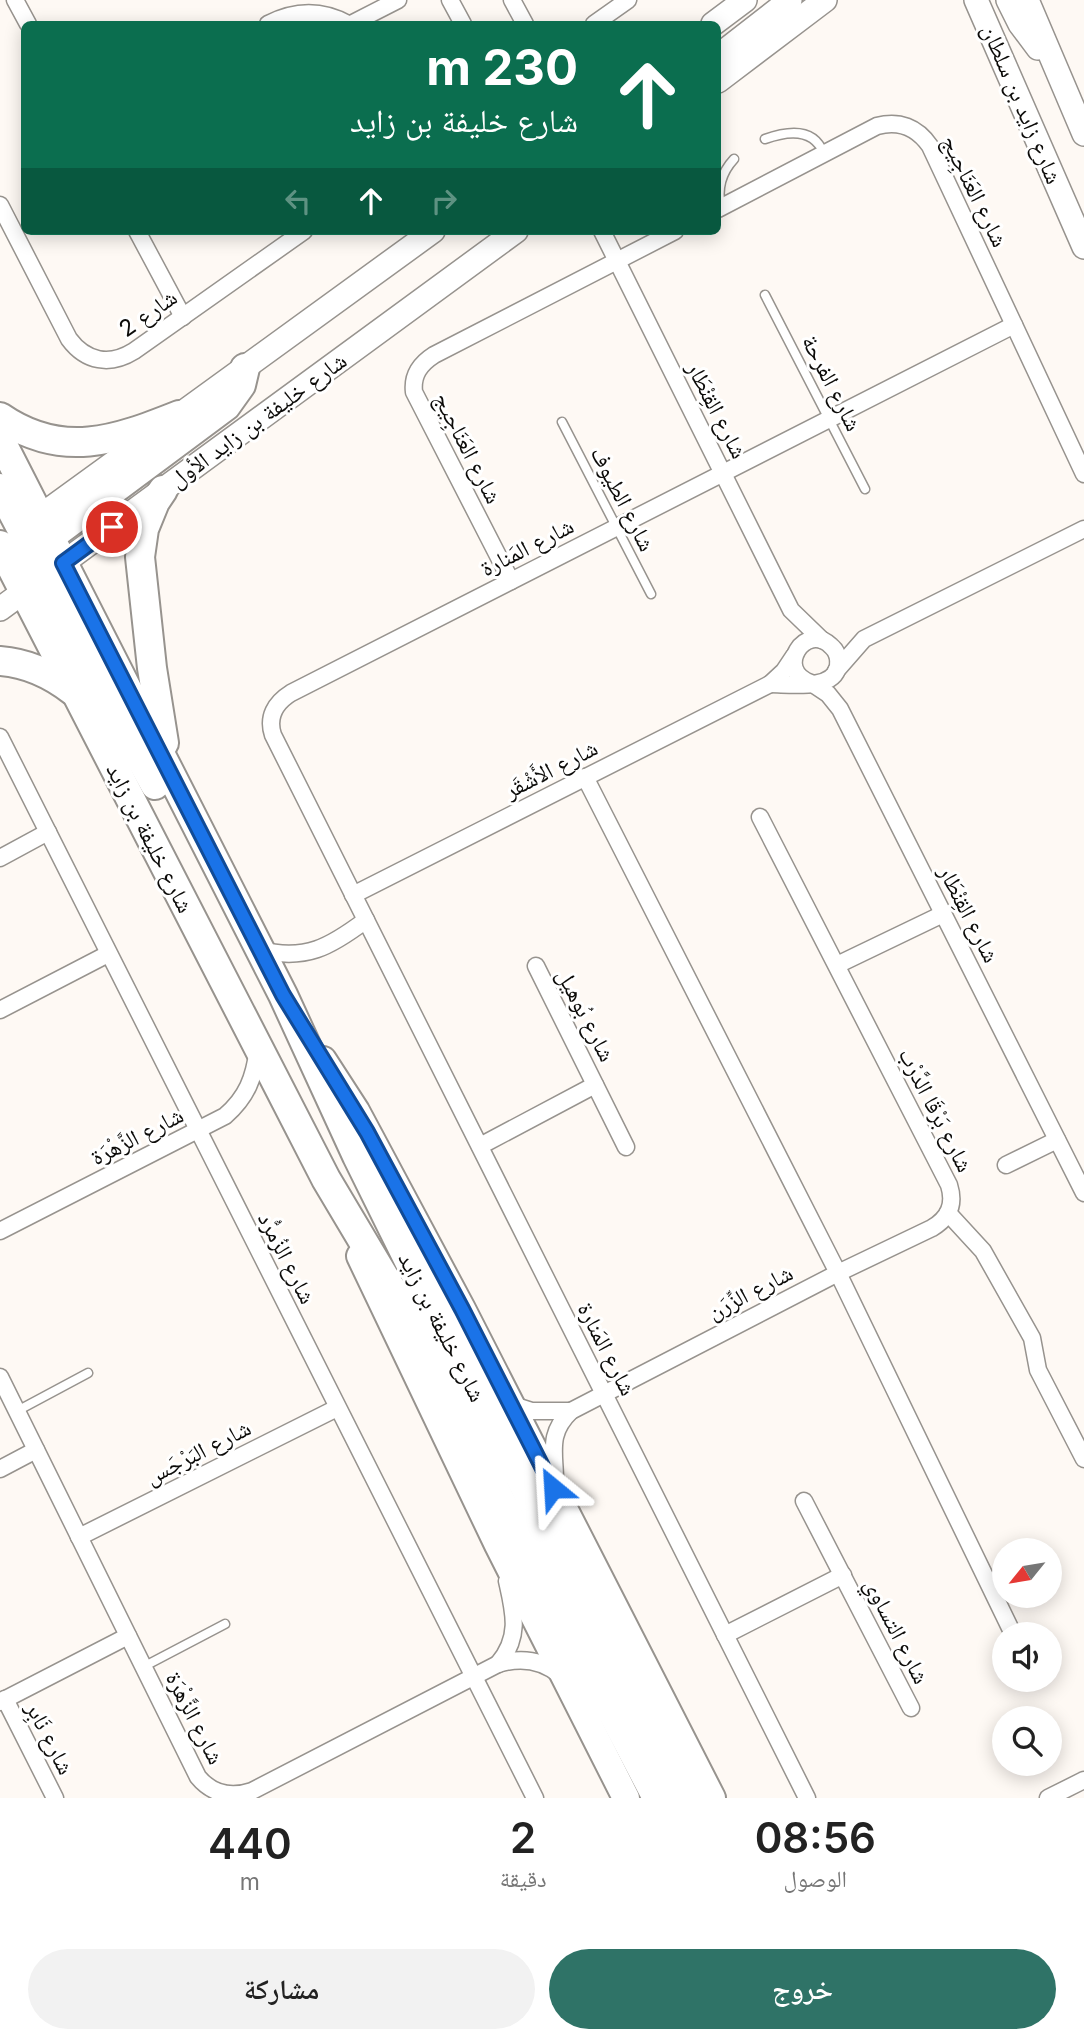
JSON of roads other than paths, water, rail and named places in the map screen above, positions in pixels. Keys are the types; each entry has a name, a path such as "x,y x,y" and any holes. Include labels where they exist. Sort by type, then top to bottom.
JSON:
{"highway":[{"path":"25,554 226,406 241,385 244,368"},
{"path":"0,417 21,430 42,437 83,442 118,438 179,415"},
{"name":"شارع خليفة بن زايد","path":"0,439 25,554 75,692 326,1179 404,1310 657,1798"},
{"path":"0,488 25,554 157,789 169,802 189,812"},
{"path":"163,490 144,528 140,564 154,682 171,776"},
{"name":"شارع خليفة بن زايد","path":"25,554 171,776 283,995 342,1124 441,1326 686,1798"},
{"path":"0,661 39,670 75,692"}],"main road":[{"path":"717,21 746,0"},
{"path":"721,54 790,0"},
{"path":"721,79 825,0"},
{"path":"965,0 980,8"},
{"path":"1008,0 1030,39 1055,65"},
{"name":"شارع زايد بن سلطان","path":"1027,0 1084,134"},
{"path":"1044,0 1055,65"},
{"name":"شارع زايد بن سلطان","path":"980,8 1084,247"},
{"name":"شارع خليفة بن زايد الأول","path":"0,609 25,554 179,415 427,235"},
{"name":"شارع خليفة بن زايد الأول","path":"25,554 163,490 511,235"},
{"path":"283,995 356,1111 462,1309 712,1798"},
{"path":"326,1179 390,1322 498,1545 626,1798"}],"street":[{"path":"15,0 26,21"},
{"path":"355,21 398,0"},
{"path":"450,0 461,21"},
{"path":"512,0 523,21"},
{"path":"598,21 628,0"},
{"path":"274,21 302,13 332,16 343,21"},
{"name":"شارع العَنَاجِيج","path":"721,207 885,124 902,125 919,132 930,146 1084,474"},
{"name":"شارع 2","path":"0,205 69,339 83,354 102,360 119,359 134,351 297,235"},
{"path":"139,235 183,317"},
{"name":"شارع القِنْطَار","path":"604,235 791,610 823,640"},
{"name":"شارع العَنَاجِيج","path":"511,581 414,392 415,374 422,364 434,355 667,235"},
{"name":"شارع المَنارة","path":"807,1798 272,735 270,721 280,701 291,694 1014,325"},
{"path":"864,639 807,641 795,654 793,662 797,673 812,684 824,683 864,639 1084,529"},
{"name":"شارع القِنْطَار","path":"791,610 795,654"},
{"path":"823,640 837,653 836,672"},
{"name":"شارع الأَشْقَر","path":"353,895 770,684 784,671 795,654"},
{"name":"شارع القِنْطَار","path":"836,672 840,709"},
{"name":"شارع الأَشْقَر","path":"770,684 812,684"},
{"name":"شارع القِنْطَار","path":"812,684 828,694 840,709 1083,1188"},
{"name":"شارع الزُمرُّد","path":"0,737 535,1798"},
{"path":"585,777 838,1273 1007,1622"},
{"name":"شارع بَرْقَا الدَّرْب","path":"760,817 949,1185 952,1199 948,1213"},
{"path":"0,858 48,832"},
{"path":"837,965 943,914"},
{"path":"260,950 286,954 312,952 336,942 366,920"},
{"path":"0,1010 108,954"},
{"name":"شارع بُوهيل","path":"536,965 626,1147"},
{"name":"شارع الزَّهْرَة","path":"0,1231 225,1116 242,1099 252,1082 258,1048"},
{"name":"شارع بُوهيل","path":"480,1146 595,1085"},
{"path":"1006,1165 1057,1140"},
{"path":"948,1213 983,1251 1032,1338 1038,1370 1084,1457"},
{"name":"شارع الزِّرَن","path":"510,1404 532,1411 571,1411 838,1273 932,1228 943,1221 948,1213"},
{"name":"شارع الزَّهْرَة","path":"0,1377 198,1777 210,1789 235,1796 252,1791 498,1664 518,1659 539,1662 565,1680"},
{"name":"شارع البَرْجَس","path":"79,1537 337,1408"},
{"path":"553,1488 555,1434 558,1426 571,1411"},
{"path":"0,1469 36,1450"},
{"name":"شارع التساوي","path":"804,1501 911,1708"},
{"path":"498,1545 515,1617 510,1647 498,1664"},
{"name":"شارع التساوي","path":"725,1635 843,1575"},
{"path":"2,1700 128,1636"},
{"name":"شارع نَابِر","path":"2,1700 55,1798"},
{"path":"1048,1798 1084,1780"}],"lane":[{"path":"765,139 788,133 802,133 818,142 824,154"},
{"path":"721,179 734,159"},
{"name":"شارع الفرحة","path":"765,295 866,489"},
{"name":"شارع الطيوف","path":"562,422 651,594"},
{"path":"17,1412 88,1373"},
{"path":"144,1667 225,1624"}]}
